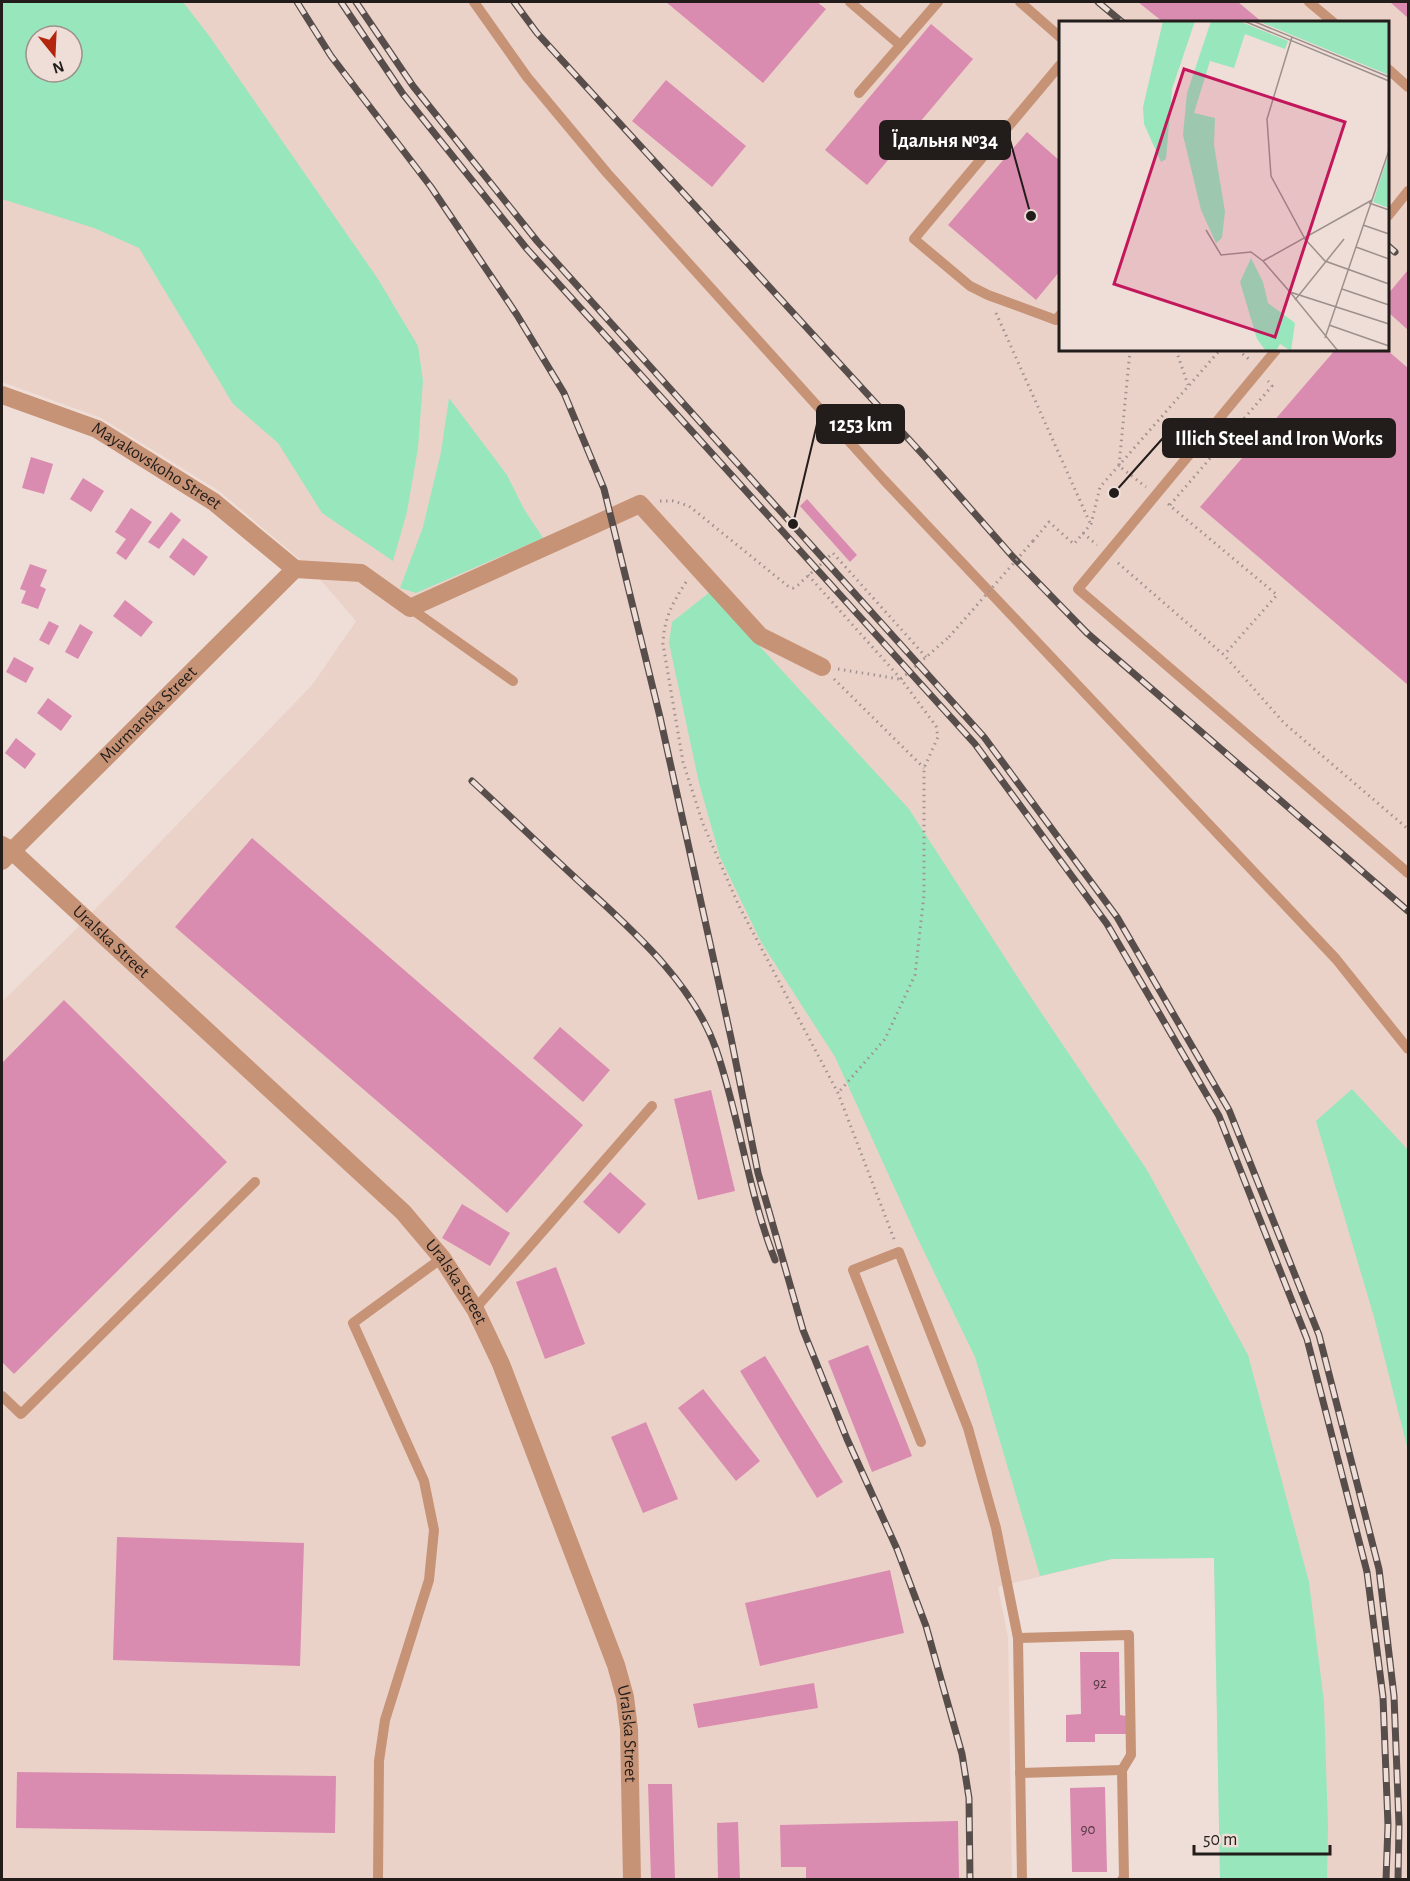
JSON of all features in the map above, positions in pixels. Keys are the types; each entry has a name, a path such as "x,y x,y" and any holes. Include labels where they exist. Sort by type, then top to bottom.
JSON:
{"street":[{"name":"Mayakovskoho Street","path":"2,394 96,429 214,502 294,569"},
{"path":"294,569 361,573 410,608 640,504 760,636 822,667"},
{"name":"Murmanska Street","path":"5,852 294,569"},
{"name":"Uralska Street","path":"5,852 404,1212 442,1258 475,1309 501,1364 616,1665 625,1696 629,1729 632,1880"}],"lane":[{"path":"474,2 527,77 607,173 884,480 1336,959 1408,1049"},
{"path":"850,2 900,45"},
{"path":"859,93 938,2"},
{"path":"1020,2 1059,36"},
{"path":"1309,2 1332,21"},
{"path":"1059,66 914,239 970,285 988,295 1056,320 1059,316"},
{"path":"1389,70 1408,87"},
{"path":"1389,215 1408,191"},
{"path":"1275,351 1078,590 1408,873"},
{"path":"410,608 513,681"},
{"path":"475,1309 652,1106"},
{"path":"2,1396 21,1414 255,1182"},
{"path":"921,1442 853,1270 899,1252 968,1428 996,1528 1018,1638 1022,1880"},
{"path":"378,1880 380,1761 385,1720 429,1580 434,1530 424,1480 353,1323 442,1258"},
{"path":"1018,1638 1129,1635 1131,1755 1122,1770 1124,1877 1122,1880"},
{"path":"1020,1773 1122,1770"}],"path":[{"path":"988,295 1091,524"},
{"path":"1119,466 1128,351"},
{"path":"1176,351 1188,386"},
{"path":"822,667 901,679 949,637 1049,522 1074,544 1091,524 1100,487 1219,351"},
{"path":"1224,656 1277,595 1170,505 1272,386"},
{"path":"689,506 789,587 793,588 833,553 926,657"},
{"path":"1083,533 1224,656 1284,723 1408,829"},
{"path":"696,565 668,613 663,629 663,644 683,762 702,824 739,906 838,1093 899,1252"},
{"path":"808,576 901,679 936,726 938,737 924,768 924,895 915,975 885,1039 838,1093"},
{"path":"822,667 924,768"}],"shaded area":[{"path":"2,2 1408,2 1408,1879 1220,1879 1214,1558 1112,1559 998,1587 1008,1637 1012,1879 2,1880 2,1002 77,928 312,685 356,621 311,569 219,491 101,418 2,382"}],"green space":[{"path":"2,2 183,2 210,37 378,279 418,346 423,381 418,448 407,512 393,561 322,513 278,443 233,404 139,248 94,228 2,199"},
{"path":"449,398 507,475 524,509 543,538 416,593 400,588 423,527 441,452"},
{"path":"710,592 909,809 1024,987 1147,1170 1248,1355 1309,1582 1324,1702 1328,1827 1327,1879 1220,1879 1214,1558 1112,1559 1040,1576 975,1357 915,1233 835,1057 761,942 720,857 699,783 669,643 672,622"},
{"path":"1352,1089 1408,1150 1408,1450 1374,1317 1316,1121"}],"building":[{"path":"666,2 817,2 826,9 763,83"},
{"path":"1138,2 1238,2 1261,21 1162,21"},
{"path":"1390,2 1408,2 1408,18"},
{"path":"931,24 973,59 867,185 825,150"},
{"path":"666,80 746,146 712,187 632,121"},
{"path":"1027,132 1059,160 1059,272 1036,300 948,225"},
{"path":"1408,270 1408,330 1389,313 1389,293"},
{"path":"1334,351 1388,351 1408,368 1408,685 1200,507"},
{"path":"31,457 53,464 44,494 22,488"},
{"path":"83,478 104,491 91,512 70,499"},
{"path":"807,499 857,555 850,562 800,506"},
{"path":"131,508 152,522 126,560 116,553 126,539 115,532"},
{"path":"171,512 181,520 159,549 148,542"},
{"path":"183,538 208,557 194,576 169,557"},
{"path":"30,564 47,570 40,586 46,589 38,609 21,603 26,591 20,589"},
{"path":"125,600 153,622 141,637 113,616"},
{"path":"49,621 59,626 49,645 39,640"},
{"path":"80,624 93,632 78,659 65,652"},
{"path":"14,657 34,668 26,683 6,672"},
{"path":"48,698 72,716 61,731 37,713"},
{"path":"16,738 36,754 25,769 5,753"},
{"path":"252,838 583,1125 507,1213 175,927"},
{"path":"64,1000 227,1162 14,1374 2,1362 2,1063"},
{"path":"560,1027 610,1070 583,1102 533,1058"},
{"path":"711,1090 735,1191 698,1200 674,1099"},
{"path":"610,1172 646,1204 619,1234 583,1202"},
{"path":"462,1204 510,1233 490,1266 442,1238"},
{"path":"556,1267 585,1344 545,1359 516,1282"},
{"path":"868,1345 912,1456 872,1472 828,1361"},
{"path":"765,1356 843,1482 817,1498 740,1371"},
{"path":"703,1389 760,1461 736,1481 678,1408"},
{"path":"646,1422 678,1499 643,1513 611,1437"},
{"path":"117,1537 304,1543 300,1666 113,1660"},
{"path":"890,1570 904,1633 760,1666 745,1603"},
{"path":"1080,1652 1119,1652 1120,1715 1126,1716 1126,1734 1095,1734 1095,1742 1066,1742 1066,1715 1081,1714"},
{"path":"814,1683 818,1708 698,1728 693,1704"},
{"path":"17,1772 336,1776 335,1833 16,1828"},
{"path":"648,1784 672,1784 675,1880 651,1880"},
{"path":"1105,1787 1107,1872 1072,1872 1070,1788"},
{"path":"958,1821 959,1880 806,1880 806,1867 781,1867 780,1825"},
{"path":"738,1822 740,1880 718,1880 717,1823"}],"railway":[{"path":"297,2 331,56 431,187 517,315 564,393 604,489 660,717 731,1038 758,1173 803,1330 847,1439 897,1549 926,1626 962,1754 969,1798 970,1880"},
{"path":"341,2 403,94 527,249 975,744 1107,924 1219,1116 1307,1339 1367,1572 1383,1697 1388,1825 1386,1880"},
{"path":"356,2 413,86 537,241 984,737 1117,917 1229,1110 1319,1335 1379,1569 1394,1696 1399,1825 1398,1880"},
{"path":"514,2 537,33 925,457 1013,557 1087,633 1408,911"},
{"path":"1098,2 1121,21"},
{"path":"1389,247 1395,252"},
{"path":"472,781 640,939 677,980 692,1002 716,1049 732,1102 758,1208 775,1260"}],"place":[{"name":"Їдальня №34","path":"1031,216"},
{"name":"Illich Steel and Iron Works","path":"1114,493"},
{"name":"1253 km","path":"793,524"}]}
